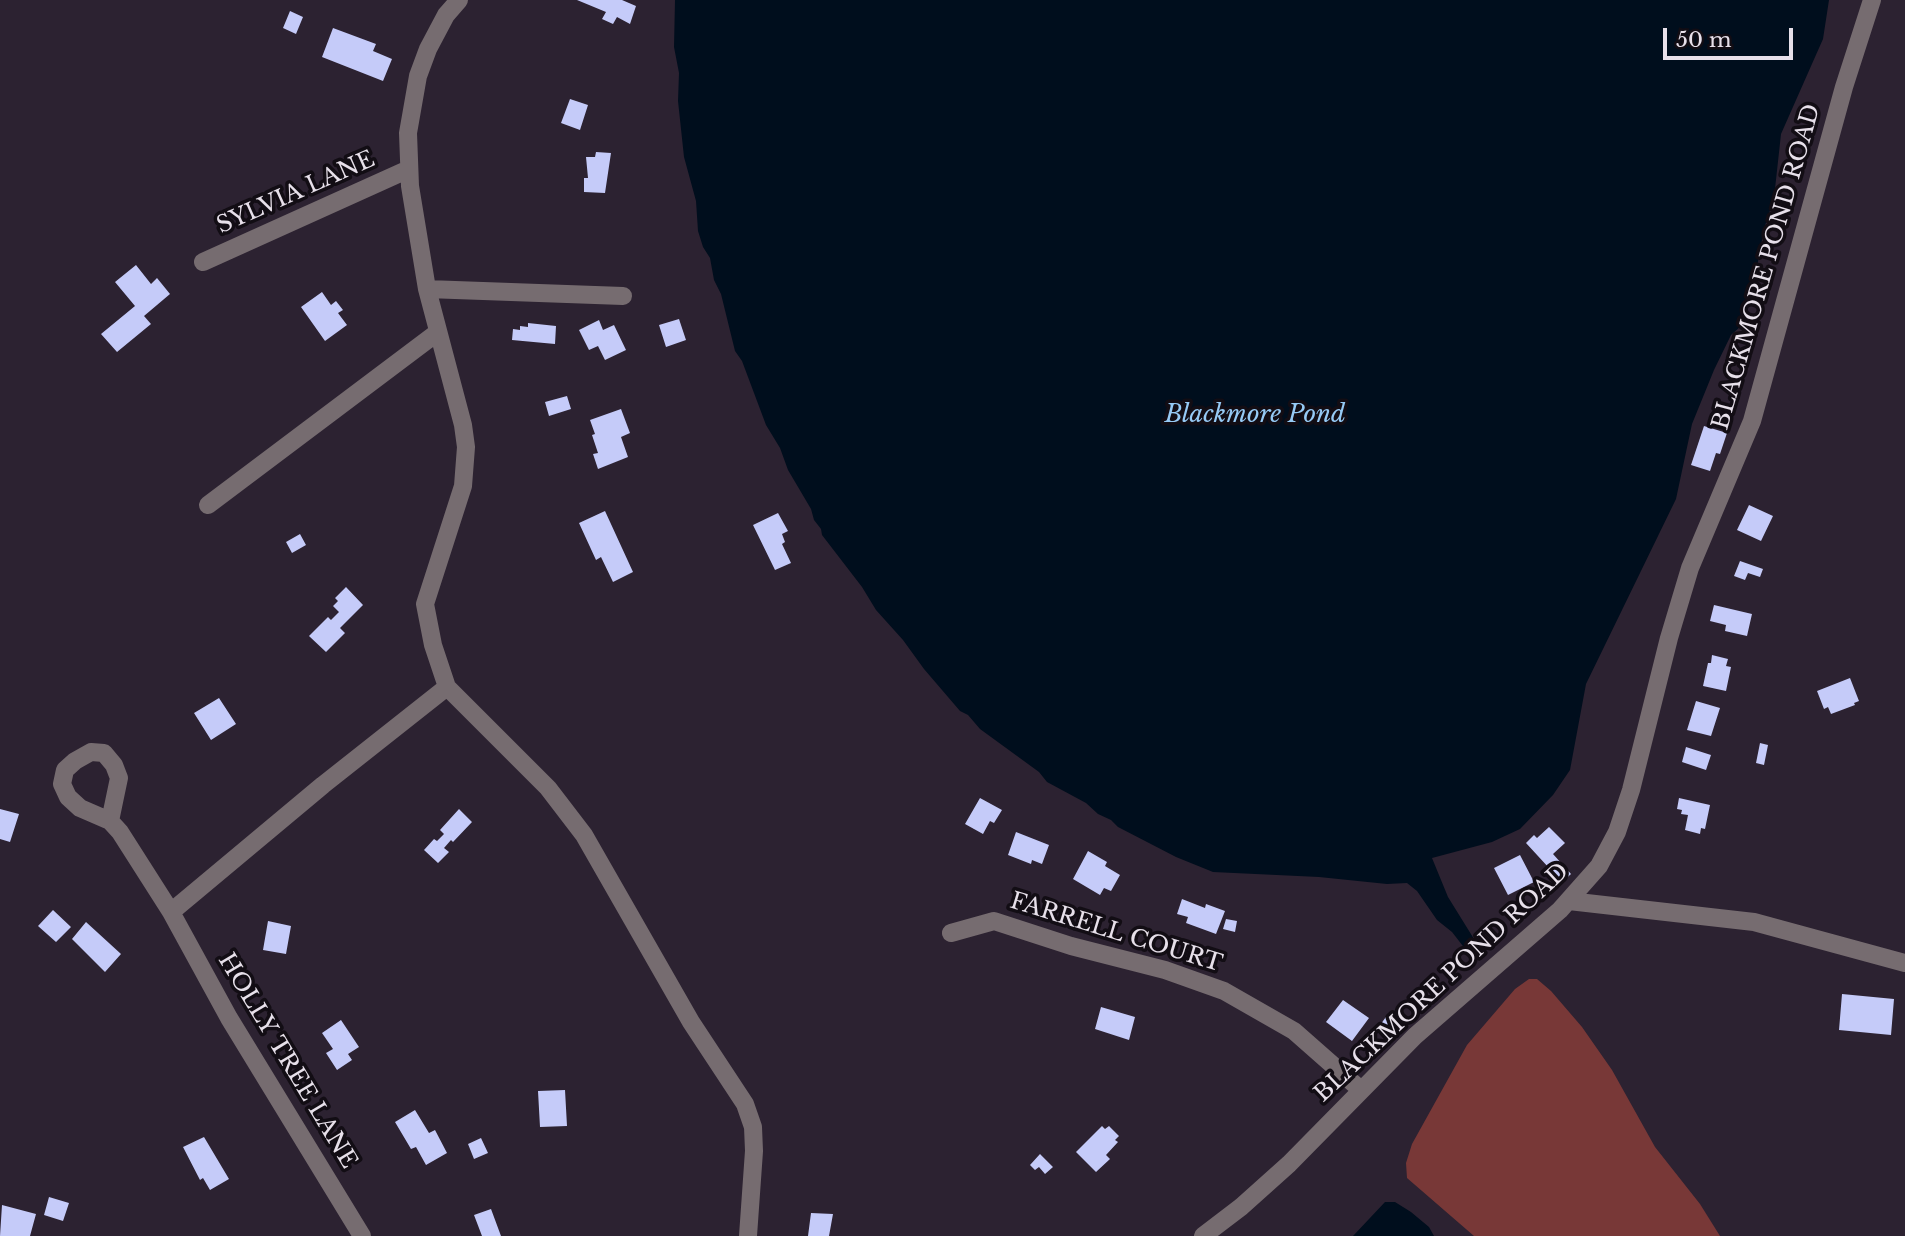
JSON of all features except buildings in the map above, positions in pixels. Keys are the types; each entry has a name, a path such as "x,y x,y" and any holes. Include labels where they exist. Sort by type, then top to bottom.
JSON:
{"street":[{"path":"459,0 446,15 428,49 418,76 408,133 413,209 427,289 463,425 466,447 463,486 425,604 433,645 447,687 548,788 584,835 691,1022 745,1104 753,1127 754,1151 748,1236"},
{"name":"BLACKMORE POND ROAD","path":"1203,1236 1241,1207 1289,1164 1415,1036 1569,901 1599,866 1631,790 1668,638 1689,568 1752,421 1844,87 1872,0"},
{"name":"SYLVIA LANE","path":"203,262 409,169"},
{"path":"427,289 623,296"},
{"path":"208,505 438,332"},
{"path":"171,912 323,785 447,687"},
{"name":"HOLLY TREE LANE","path":"110,821 120,832 171,912 229,1018 362,1236"},
{"path":"1569,901 1754,922 1905,963"},
{"name":"FARRELL COURT","path":"951,933 995,921 1071,946 1165,970 1224,991 1294,1031 1361,1090"}],"shaded area":[{"path":"1529,979 1537,979 1551,991 1582,1027 1612,1070 1655,1147 1700,1204 1720,1236 1474,1236 1407,1178 1406,1163 1412,1144 1467,1045 1515,989"}],"water":[{"name":"Blackmore Pond","path":"675,0 1829,0 1823,39 1781,134 1774,198 1764,229 1751,300 1741,326 1731,335 1714,370 1692,424 1676,499 1586,684 1570,770 1553,795 1520,829 1492,842 1432,858 1448,897 1474,939 1472,948 1466,950 1452,932 1437,920 1417,891 1407,883 1387,884 1319,877 1213,872 1176,857 1118,827 1086,803 1047,782 1039,772 960,711 924,669 876,610 822,535 766,425 742,361 735,351 710,258 698,231 696,201 684,157 678,101 679,73 674,47"},
{"path":"1385,1202 1395,1202 1411,1212 1429,1227 1434,1236 1353,1236"}]}
